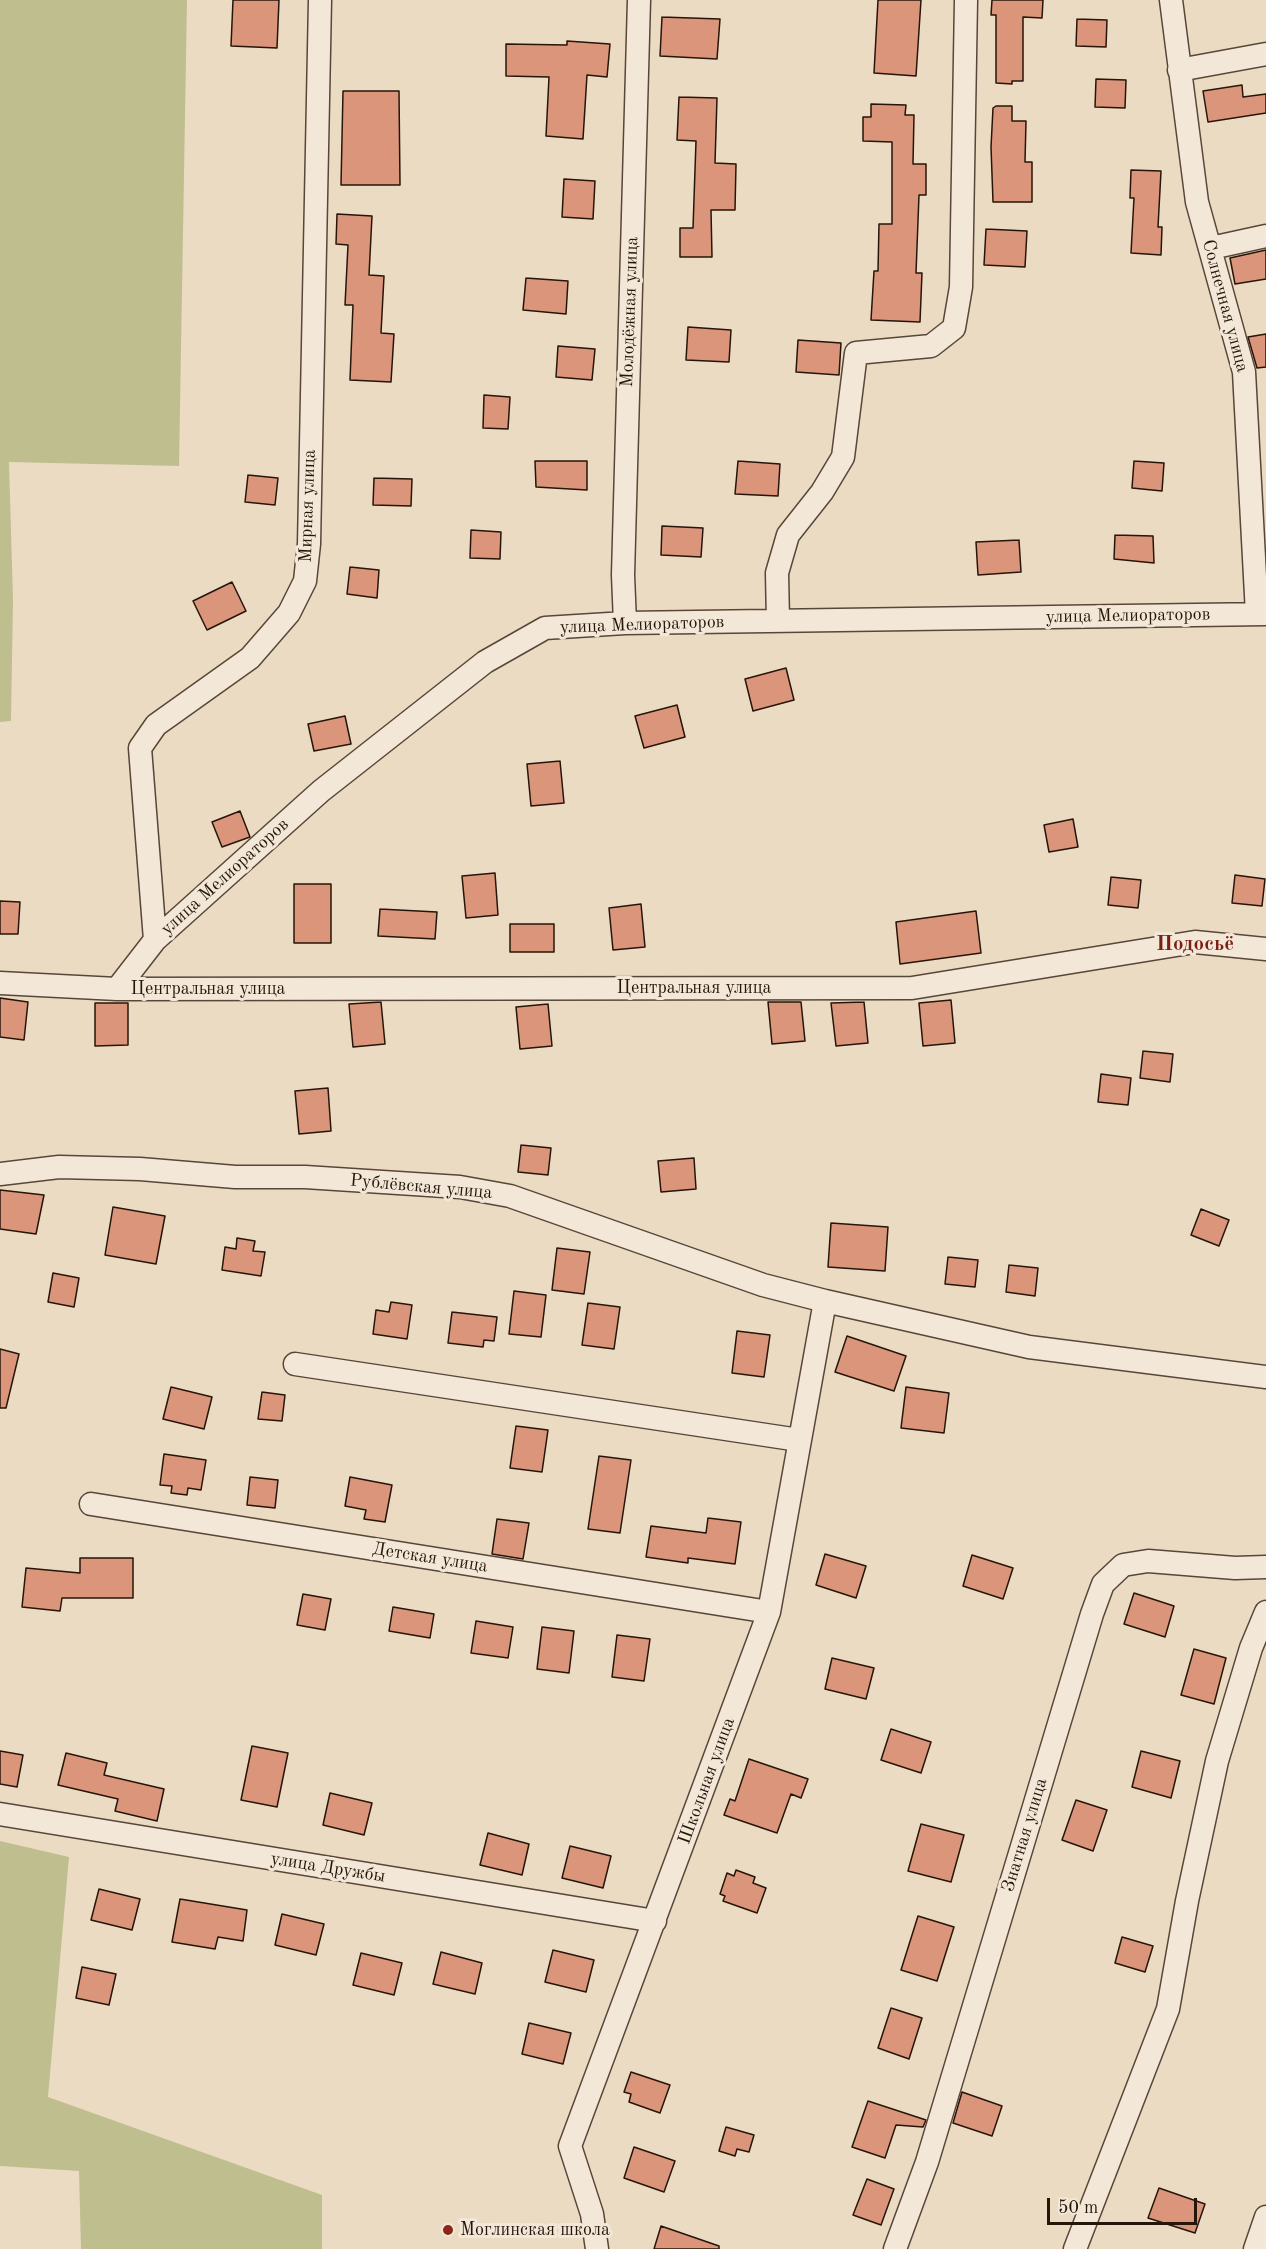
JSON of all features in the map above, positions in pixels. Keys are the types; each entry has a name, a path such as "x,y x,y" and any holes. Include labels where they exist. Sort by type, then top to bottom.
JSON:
{"street":[{"name":"Мирная улица","path":"155,940 140,748 156,725 250,658 290,613 305,581 309,544 320,0"},
{"name":"Молодёжная улица","path":"625,623 623,575 639,0"},
{"path":"778,621 777,573 788,536 822,492 843,457 856,353 931,346 954,328 961,287 966,0"},
{"name":"Солнечная улица","path":"1171,0 1197,202 1244,372 1261,614"},
{"path":"1179,70 1266,54"},
{"path":"1211,248 1266,236"},
{"name":"улица Мелиораторов","path":"117,989 155,940 321,791 485,662 544,628 625,623 1261,614"},
{"name":"Центральная улица","path":"0,983 117,989 912,988 1195,942 1266,950"},
{"name":"Рублёвская улица","path":"0,1174 58,1167 140,1168 235,1177 305,1178 460,1187 510,1196 753,1282 825,1301 1029,1347 1266,1377"},
{"name":"Школьная улица","path":"597,2249 592,2214 570,2146 769,1612 825,1301"},
{"path":"296,1364 799,1440"},
{"name":"Детская улица","path":"91,1504 769,1612"},
{"name":"Знатная улица","path":"895,2249 927,2162 1092,1614 1104,1584 1123,1564 1148,1561 1235,1568 1266,1567"},
{"path":"1075,2249 1168,2009 1187,1901 1217,1761 1251,1648 1266,1612"},
{"name":"улица Дружбы","path":"0,1814 655,1922"},
{"path":"1255,2249 1266,2217"}],"shaded area":[{"path":"0,0 187,0 179,466 9,462 13,600 11,721 0,722"},
{"path":"0,1841 69,1857 48,2097 322,2195 322,2249 81,2249 79,2171 0,2166"}],"building":[{"path":"233,0 279,0 277,48 231,46"},
{"path":"878,0 921,0 916,76 874,73"},
{"path":"992,0 1043,0 1042,18 1023,17 1023,81 1012,81 1012,84 996,83 996,15 991,15"},
{"path":"662,17 720,19 717,59 660,56"},
{"path":"1077,19 1107,20 1106,47 1076,46"},
{"path":"567,41 610,44 607,77 587,75 583,139 546,136 549,77 506,76 506,44 567,45"},
{"path":"1096,79 1126,80 1125,108 1095,107"},
{"path":"1242,85 1243,97 1266,94 1266,113 1208,122 1203,91"},
{"path":"343,91 399,91 400,185 341,185"},
{"path":"679,97 717,98 715,163 736,164 735,210 711,210 712,257 680,257 680,228 693,228 696,141 677,140"},
{"path":"871,104 906,105 905,115 914,115 913,164 926,164 926,195 919,195 916,273 922,273 920,322 871,320 874,271 878,271 879,224 892,224 892,142 863,141 863,117 871,117"},
{"path":"1012,106 1012,121 1026,121 1025,162 1032,162 1032,202 993,202 991,147 993,108"},
{"path":"1131,170 1161,171 1158,227 1162,227 1161,255 1131,253 1134,198 1130,198"},
{"path":"564,179 595,181 593,219 562,217"},
{"path":"337,214 372,216 369,275 384,276 381,333 394,334 391,382 350,380 353,305 345,305 348,245 336,244"},
{"path":"986,229 1027,231 1025,267 984,265"},
{"path":"1266,250 1266,279 1235,284 1230,258"},
{"path":"526,278 568,281 566,314 523,310"},
{"path":"688,327 731,330 729,362 686,360"},
{"path":"1266,334 1266,367 1257,368 1248,337"},
{"path":"798,340 841,343 839,375 796,372"},
{"path":"558,346 595,349 592,380 556,377"},
{"path":"484,395 510,397 508,429 483,428"},
{"path":"535,461 587,461 587,490 536,487"},
{"path":"738,461 780,464 778,496 735,494"},
{"path":"1134,461 1164,463 1162,491 1132,488"},
{"path":"248,475 278,478 275,505 245,502"},
{"path":"374,478 412,479 411,506 373,505"},
{"path":"662,526 703,528 701,557 661,555"},
{"path":"471,530 501,532 500,559 470,558"},
{"path":"1115,535 1153,536 1154,563 1114,559"},
{"path":"1019,540 1021,572 978,575 976,542"},
{"path":"350,567 379,570 377,598 347,594"},
{"path":"232,582 246,611 207,630 193,601"},
{"path":"786,668 794,700 753,711 745,679"},
{"path":"677,705 685,737 644,748 635,716"},
{"path":"345,716 351,744 314,751 308,724"},
{"path":"560,761 564,803 531,806 527,764"},
{"path":"240,811 250,837 222,847 212,822"},
{"path":"1073,819 1078,847 1049,852 1044,825"},
{"path":"495,873 498,915 466,918 462,876"},
{"path":"1235,875 1265,879 1262,906 1232,903"},
{"path":"1111,877 1141,880 1138,908 1108,905"},
{"path":"294,884 331,884 331,943 294,943"},
{"path":"0,901 20,902 18,934 0,934"},
{"path":"641,904 645,947 613,950 609,908"},
{"path":"380,909 437,912 435,939 378,936"},
{"path":"976,911 981,953 900,964 896,922"},
{"path":"510,924 554,924 554,952 510,952"},
{"path":"0,998 28,1002 24,1040 0,1037"},
{"path":"951,1000 955,1043 923,1046 919,1003"},
{"path":"381,1002 385,1044 353,1047 349,1004"},
{"path":"768,1002 801,1002 805,1041 772,1044"},
{"path":"864,1002 868,1043 836,1046 831,1003"},
{"path":"95,1003 128,1003 128,1045 95,1046"},
{"path":"548,1004 552,1046 520,1049 516,1007"},
{"path":"1143,1051 1173,1054 1170,1082 1140,1078"},
{"path":"1101,1074 1131,1078 1128,1105 1098,1102"},
{"path":"328,1088 331,1131 299,1134 295,1091"},
{"path":"521,1145 551,1148 548,1175 518,1172"},
{"path":"694,1158 696,1189 661,1192 658,1161"},
{"path":"0,1190 44,1195 36,1234 0,1229"},
{"path":"113,1207 165,1216 156,1264 105,1255"},
{"path":"1201,1209 1229,1220 1219,1246 1191,1235"},
{"path":"831,1223 888,1227 885,1271 828,1267"},
{"path":"237,1238 255,1241 253,1251 265,1252 261,1276 222,1270 225,1247 236,1249"},
{"path":"557,1248 590,1252 584,1294 552,1290"},
{"path":"948,1257 978,1260 975,1287 945,1284"},
{"path":"1009,1265 1038,1268 1035,1296 1006,1292"},
{"path":"53,1273 79,1278 74,1307 48,1302"},
{"path":"514,1291 546,1295 541,1337 509,1334"},
{"path":"391,1302 412,1305 407,1339 373,1334 376,1310 389,1312"},
{"path":"588,1303 620,1307 614,1349 582,1345"},
{"path":"452,1312 497,1317 494,1341 484,1340 483,1347 448,1343"},
{"path":"737,1331 770,1335 764,1377 732,1373"},
{"path":"847,1336 906,1356 894,1391 835,1372"},
{"path":"0,1349 19,1354 6,1408 0,1408"},
{"path":"171,1387 212,1397 204,1429 163,1419"},
{"path":"906,1387 949,1393 944,1433 901,1428"},
{"path":"262,1392 285,1395 282,1421 258,1419"},
{"path":"516,1426 548,1430 542,1472 510,1468"},
{"path":"164,1454 206,1460 201,1490 188,1488 187,1495 171,1493 172,1486 160,1485"},
{"path":"599,1456 631,1460 620,1533 588,1529"},
{"path":"250,1477 278,1480 275,1508 247,1505"},
{"path":"350,1477 392,1485 385,1522 364,1519 366,1510 345,1506"},
{"path":"708,1518 741,1522 735,1564 688,1558 688,1563 646,1557 651,1526 706,1533"},
{"path":"497,1519 529,1523 523,1559 492,1554"},
{"path":"825,1554 866,1566 856,1598 816,1585"},
{"path":"972,1555 1013,1568 1003,1599 963,1586"},
{"path":"80,1558 133,1558 133,1598 62,1598 60,1611 22,1607 26,1568 80,1573"},
{"path":"1134,1593 1174,1606 1165,1637 1124,1624"},
{"path":"303,1594 331,1599 325,1630 297,1625"},
{"path":"393,1607 434,1614 430,1638 389,1631"},
{"path":"476,1621 513,1627 508,1658 471,1653"},
{"path":"542,1627 574,1631 569,1673 537,1669"},
{"path":"617,1635 650,1639 644,1681 612,1677"},
{"path":"1194,1649 1226,1658 1214,1704 1181,1695"},
{"path":"832,1658 874,1668 866,1699 825,1689"},
{"path":"891,1729 931,1742 921,1773 881,1760"},
{"path":"252,1746 288,1753 277,1807 241,1800"},
{"path":"0,1751 23,1755 17,1787 0,1784"},
{"path":"1141,1751 1180,1761 1171,1798 1132,1787"},
{"path":"66,1753 107,1763 104,1775 164,1789 157,1821 115,1811 118,1799 58,1785"},
{"path":"749,1759 808,1779 801,1798 791,1794 777,1833 724,1815 730,1799 735,1801"},
{"path":"330,1793 372,1803 364,1835 323,1825"},
{"path":"1076,1800 1107,1810 1093,1851 1062,1840"},
{"path":"921,1824 964,1835 951,1882 908,1871"},
{"path":"488,1833 529,1844 522,1875 480,1865"},
{"path":"570,1846 611,1856 603,1888 562,1878"},
{"path":"736,1870 755,1877 753,1883 766,1888 757,1913 723,1901 725,1896 720,1894 727,1873 734,1876"},
{"path":"99,1889 140,1899 132,1930 91,1920"},
{"path":"180,1899 247,1910 243,1941 218,1937 215,1949 172,1942"},
{"path":"282,1914 324,1924 316,1955 275,1945"},
{"path":"918,1916 954,1927 937,1981 901,1970"},
{"path":"1122,1937 1153,1946 1145,1972 1115,1963"},
{"path":"553,1950 594,1960 586,1992 545,1982"},
{"path":"441,1952 482,1963 475,1994 433,1984"},
{"path":"361,1953 402,1963 394,1995 353,1985"},
{"path":"82,1967 116,1974 109,2005 76,1998"},
{"path":"891,2008 922,2018 909,2059 878,2048"},
{"path":"529,2023 571,2033 563,2064 522,2054"},
{"path":"631,2072 670,2085 660,2113 629,2102 631,2094 624,2092"},
{"path":"962,2092 1002,2106 992,2136 953,2123"},
{"path":"868,2101 926,2120 923,2127 896,2125 885,2158 852,2147"},
{"path":"726,2127 754,2135 749,2152 737,2149 735,2156 719,2151"},
{"path":"634,2147 675,2161 664,2192 624,2178"},
{"path":"867,2179 894,2189 881,2225 853,2215"},
{"path":"1159,2188 1205,2204 1195,2233 1148,2218"},
{"path":"661,2226 719,2246 719,2249 654,2249"}],"place":[{"name":"Моглинская школа","path":"448,2230"}],"district":[{"name":"Подосьё","path":"1195,944"}]}
